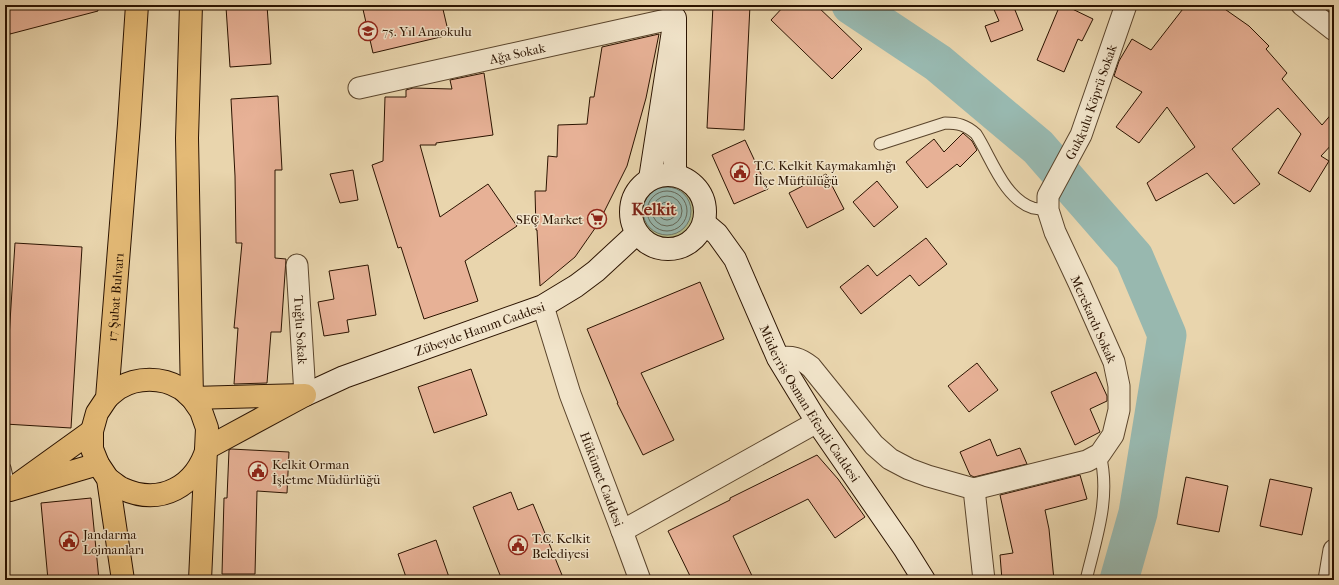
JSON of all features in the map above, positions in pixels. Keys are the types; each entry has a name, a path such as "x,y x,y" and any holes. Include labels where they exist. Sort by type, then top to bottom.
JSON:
{"highway":[{"name":"17 Şubat Bulvarı","path":"123,580 103,472 92,449 92,431 97,413 107,398 129,132 137,5"},
{"path":"191,5 187,138 192,398"},
{"path":"107,398 120,387 134,381 150,379 165,382 180,388 192,398 201,411 207,428 207,448 200,580"},
{"name":"Zübeyde Hanım Caddesi","path":"192,398 305,395"},
{"name":"Zübeyde Hanım Caddesi","path":"207,448 305,395"},
{"path":"7,491 92,431"},
{"path":"7,491 103,472 122,489 138,495 156,495 172,491 188,482 200,467 207,448"}],"main road":[{"path":"675,175 676,12"},
{"path":"650,179 676,12"},
{"path":"662,175 675,175 686,179 696,187 703,198 706,210 704,223 699,234 680,248 668,250 650,244 637,233 632,221 631,209 634,198 640,187 650,179 662,175"},
{"name":"Müderris Osman Efendi Caddesi","path":"704,223 717,234 735,259 778,358 817,422 904,548 924,580"},
{"name":"Zübeyde Hanım Caddesi","path":"305,395 344,377 542,306 576,286 637,233"}],"street":[{"name":"Gukkulu Köprü Sokak","path":"1048,203 1081,135 1126,5"},
{"path":"1302,5 1334,30"},
{"name":"Ağa Sokak","path":"359,83 676,12"},
{"name":"Merekardı Sokak","path":"1048,203 1054,232 1079,283 1114,362 1119,386 1119,410 1112,435 1100,454"},
{"name":"Tuğlu Sokak","path":"296,265 305,395"},
{"name":"Hükümet Caddesi","path":"542,306 570,394 622,531 817,422"},
{"path":"778,358 796,357 811,367 874,445 890,459 909,469 974,490 1087,461 1100,454"},
{"path":"974,490 984,580"},
{"path":"622,531 640,580"},
{"path":"1329,580 1334,550"}],"lane":[{"path":"880,144 945,123 962,124 970,128 976,134 1002,181 1016,198 1032,208 1048,203"},
{"path":"1086,580 1104,505 1105,474 1100,454"},
{"path":"5,468 7,491"}],"green space":[{"path":"668,175 689,181 699,191 705,212 699,233 689,243 668,249 647,243 637,233 631,212 637,191 647,181"}],"water":[{"path":"662,187 672,187 684,194 691,206 691,216 684,228 672,235 662,235 654,231 647,224 643,216 643,206 647,198 654,191"}],"building":[{"path":"5,5 97,5 98,11 10,34 5,13"},
{"path":"267,5 271,64 230,67 226,7"},
{"name":"75. Yıl Anaokulu","path":"362,5 442,5 449,35 373,53"},
{"path":"713,5 750,5 744,130 707,128"},
{"path":"785,5 816,5 862,49 832,79 771,20"},
{"path":"992,5 1013,5 1023,30 991,42 985,26 999,21"},
{"path":"1060,5 1064,5 1093,19 1082,41 1078,39 1064,72 1037,60"},
{"path":"1186,5 1219,5 1249,26 1269,46 1266,49 1287,73 1282,79 1322,125 1334,111 1334,142 1321,156 1329,161 1310,192 1278,173 1301,134 1278,108 1232,149 1260,184 1234,204 1207,173 1156,201 1147,183 1195,147 1167,107 1139,143 1116,127 1142,92 1114,76 1119,61 1132,39 1151,50"},
{"path":"659,34 646,98 627,166 598,224 575,257 540,286 535,191 546,191 548,156 557,157 558,125 587,124 590,97 594,97 602,47"},
{"path":"484,73 493,135 436,143 436,145 420,145 440,217 488,184 517,226 465,261 478,301 424,319 401,247 398,248 372,165 383,161 385,97 406,97 406,90 413,88 452,89 450,80"},
{"path":"278,96 282,170 275,170 275,258 286,259 281,332 271,332 267,383 234,384 238,328 234,328 242,243 236,243 235,176 231,99"},
{"path":"963,133 972,141 977,150 960,167 957,164 927,188 906,162 934,139 944,152"},
{"name":"T.C. Kelkit Kaymakamlığı İlçe Müftülüğü","path":"745,140 768,189 734,204 712,155"},
{"path":"353,170 358,200 340,203 330,174"},
{"path":"826,174 844,209 807,228 789,193"},
{"path":"877,181 898,207 874,227 853,202"},
{"path":"926,238 947,264 919,286 910,275 861,314 840,287 868,265 877,276"},
{"path":"15,243 82,247 71,428 5,424 5,401"},
{"path":"368,265 376,315 347,320 349,332 324,336 318,302 334,299 329,271"},
{"path":"700,282 724,339 641,373 674,440 643,455 617,403 587,329"},
{"path":"977,363 998,390 969,412 948,386"},
{"path":"471,369 487,415 434,433 418,387"},
{"path":"1096,372 1107,396 1107,401 1090,409 1100,432 1075,445 1051,392"},
{"path":"990,439 997,456 1020,448 1027,464 974,477 970,475 960,452"},
{"path":"229,450 289,452 287,493 257,491 255,574 222,574 224,498 227,498"},
{"path":"817,455 838,479 865,517 835,538 808,499 733,536 754,580 692,580 668,531 730,500 730,498"},
{"path":"1080,475 1087,499 1045,510 1049,529 1054,580 1002,580 1000,555 1013,553 1000,495"},
{"path":"1186,477 1228,486 1219,532 1177,524"},
{"path":"1270,479 1312,488 1302,535 1260,526"},
{"name":"T.C. Kelkit Belediyesi","path":"511,492 518,510 533,504 564,580 502,580 473,507"},
{"name":"Jandarma Lojmanları","path":"91,498 99,580 48,580 41,503"},
{"path":"436,540 450,580 407,580 398,554"}],"waterway":[{"path":"851,5 938,63 1038,147 1134,257 1167,335 1138,513 1119,580"}],"place":[{"name":"75. Yıl Anaokulu","path":"368,31"},
{"name":"T.C. Kelkit Kaymakamlığı İlçe Müftülüğü","path":"740,172"},
{"name":"SEÇ Market","path":"597,219"},
{"name":"Kelkit Orman İşletme Müdürlüğü","path":"258,471"},
{"name":"Jandarma Lojmanları","path":"69,541"},
{"name":"T.C. Kelkit Belediyesi","path":"518,545"}],"district":[{"name":"Kelkit","path":"654,209"}]}
